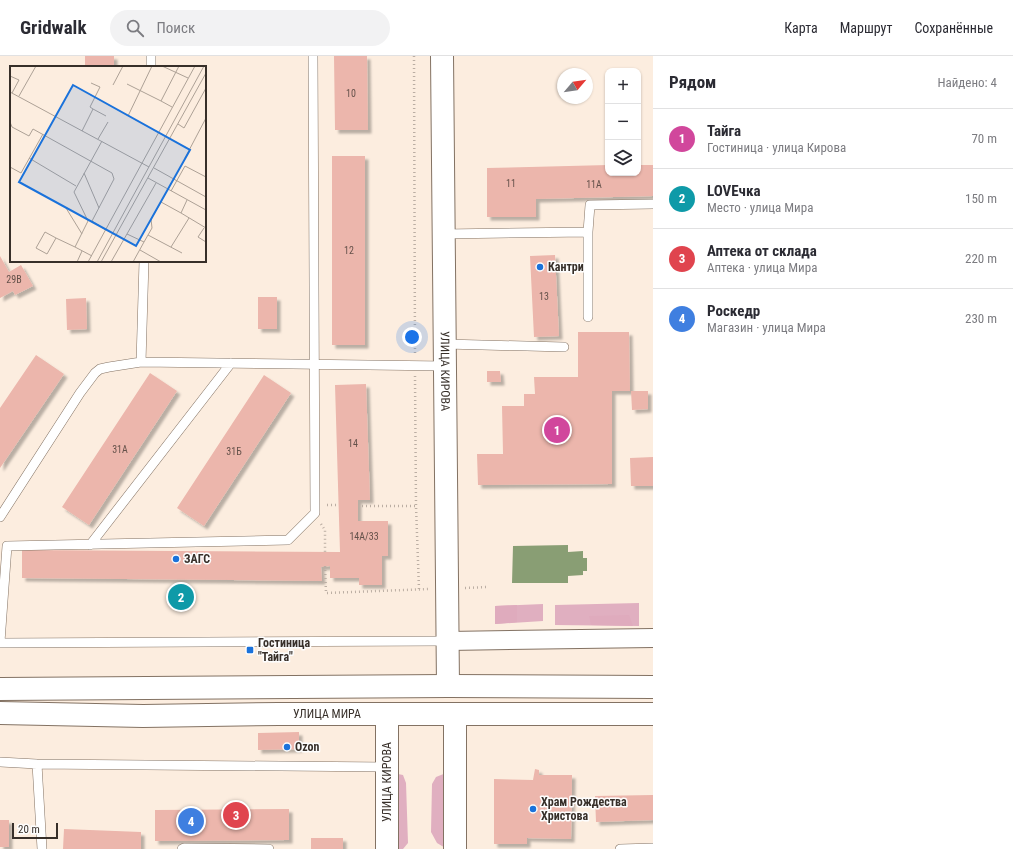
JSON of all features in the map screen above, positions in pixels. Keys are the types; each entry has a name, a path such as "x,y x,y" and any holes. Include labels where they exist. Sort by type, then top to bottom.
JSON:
{"main road":[{"name":"УЛИЦА КИРОВА","path":"442,56 448,686"},
{"path":"0,689 448,686 653,687"},
{"path":"575,687 576,714"},
{"path":"143,688 143,716"},
{"name":"УЛИЦА МИРА","path":"0,713 143,716 279,714 653,714"},
{"name":"УЛИЦА КИРОВА","path":"387,714 387,849"},
{"path":"455,714 455,849"}],"street":[{"path":"448,641 653,638"}],"lane":[{"path":"313,56 314,513 288,540 7,546 0,643 448,641"},
{"path":"588,317 588,232 590,205 653,204"},
{"path":"444,234 588,232"},
{"path":"141,362 144,262"},
{"path":"445,344 564,347"},
{"path":"0,517 80,393 95,373 100,369 141,362 445,366"},
{"path":"90,545 231,363"},
{"path":"0,762 37,764 387,767"},
{"path":"37,764 42,849"},
{"path":"620,849 653,848"},
{"path":"182,849 269,849"}],"path":[{"path":"414,56 416,506 419,589"},
{"path":"358,506 416,506"},
{"path":"314,513 324,530 325,552"},
{"path":"325,566 326,594 488,587"}],"shaded area":[{"path":"568,545 568,552 583,551 583,558 587,558 587,571 583,571 583,575 568,576 568,583 512,583 513,546"},
{"path":"639,603 639,626 555,625 555,605"},
{"path":"543,604 543,621 495,624 495,606"},
{"path":"517,605 517,622 495,624 495,606"},
{"path":"629,615 633,626 591,625 589,616"},
{"path":"393,773 403,775 406,783 408,843 403,849 395,849"},
{"path":"446,773 447,849 437,843 431,832 432,784 436,777"}],"building":[{"path":"85,56 114,56 114,66 85,66"},
{"path":"334,56 367,56 368,130 335,130"},
{"path":"332,156 365,156 365,345 332,345"},
{"path":"605,165 605,176 641,176 641,165 653,165 653,196 536,199 536,217 487,217 487,168"},
{"path":"555,255 559,336 534,337 530,256"},
{"path":"0,256 9,272 21,265 33,286 15,295 13,291 0,298"},
{"path":"258,297 277,297 277,329 258,329"},
{"path":"86,298 87,329 67,330 66,299"},
{"path":"578,332 629,332 630,391 612,391 612,484 478,485 477,454 503,454 502,406 524,406 524,394 535,394 534,377 578,377"},
{"path":"36,355 64,374 0,468 0,408"},
{"path":"487,371 500,371 501,382 487,382"},
{"path":"150,373 177,391 89,525 62,507"},
{"path":"264,375 291,393 204,526 177,508"},
{"path":"366,384 370,500 358,500 358,521 388,521 388,556 382,556 382,585 359,585 359,578 330,578 330,566 321,567 322,581 22,578 22,550 340,552 335,385"},
{"path":"631,391 648,391 648,409 632,410"},
{"path":"653,457 653,486 631,486 630,458"},
{"path":"299,732 299,749 258,750 258,733"},
{"name":"Храм Рождества Христова","path":"535,769 539,770 539,775 572,775 571,839 527,838 527,844 494,844 494,779 533,780"},
{"path":"653,795 653,820 596,822 595,796"},
{"path":"289,809 289,840 155,841 155,810"},
{"path":"0,820 9,820 9,847 0,847"},
{"path":"64,829 141,832 141,849 63,849"},
{"path":"311,838 343,838 343,849 311,849"}],"place":[{"name":"Кантри","path":"540,267"},
{"name":"Тайга","path":"557,430"},
{"name":"ЗАГС","path":"176,559"},
{"name":"LOVEчка","path":"181,597"},
{"name":"Гостиница \"Тайга\"","path":"250,650"},
{"name":"Ozon","path":"287,747"},
{"name":"Храм Рождества Христова","path":"533,809"},
{"name":"Аптека от склада","path":"236,815"},
{"name":"Роскедр","path":"191,821"}]}
